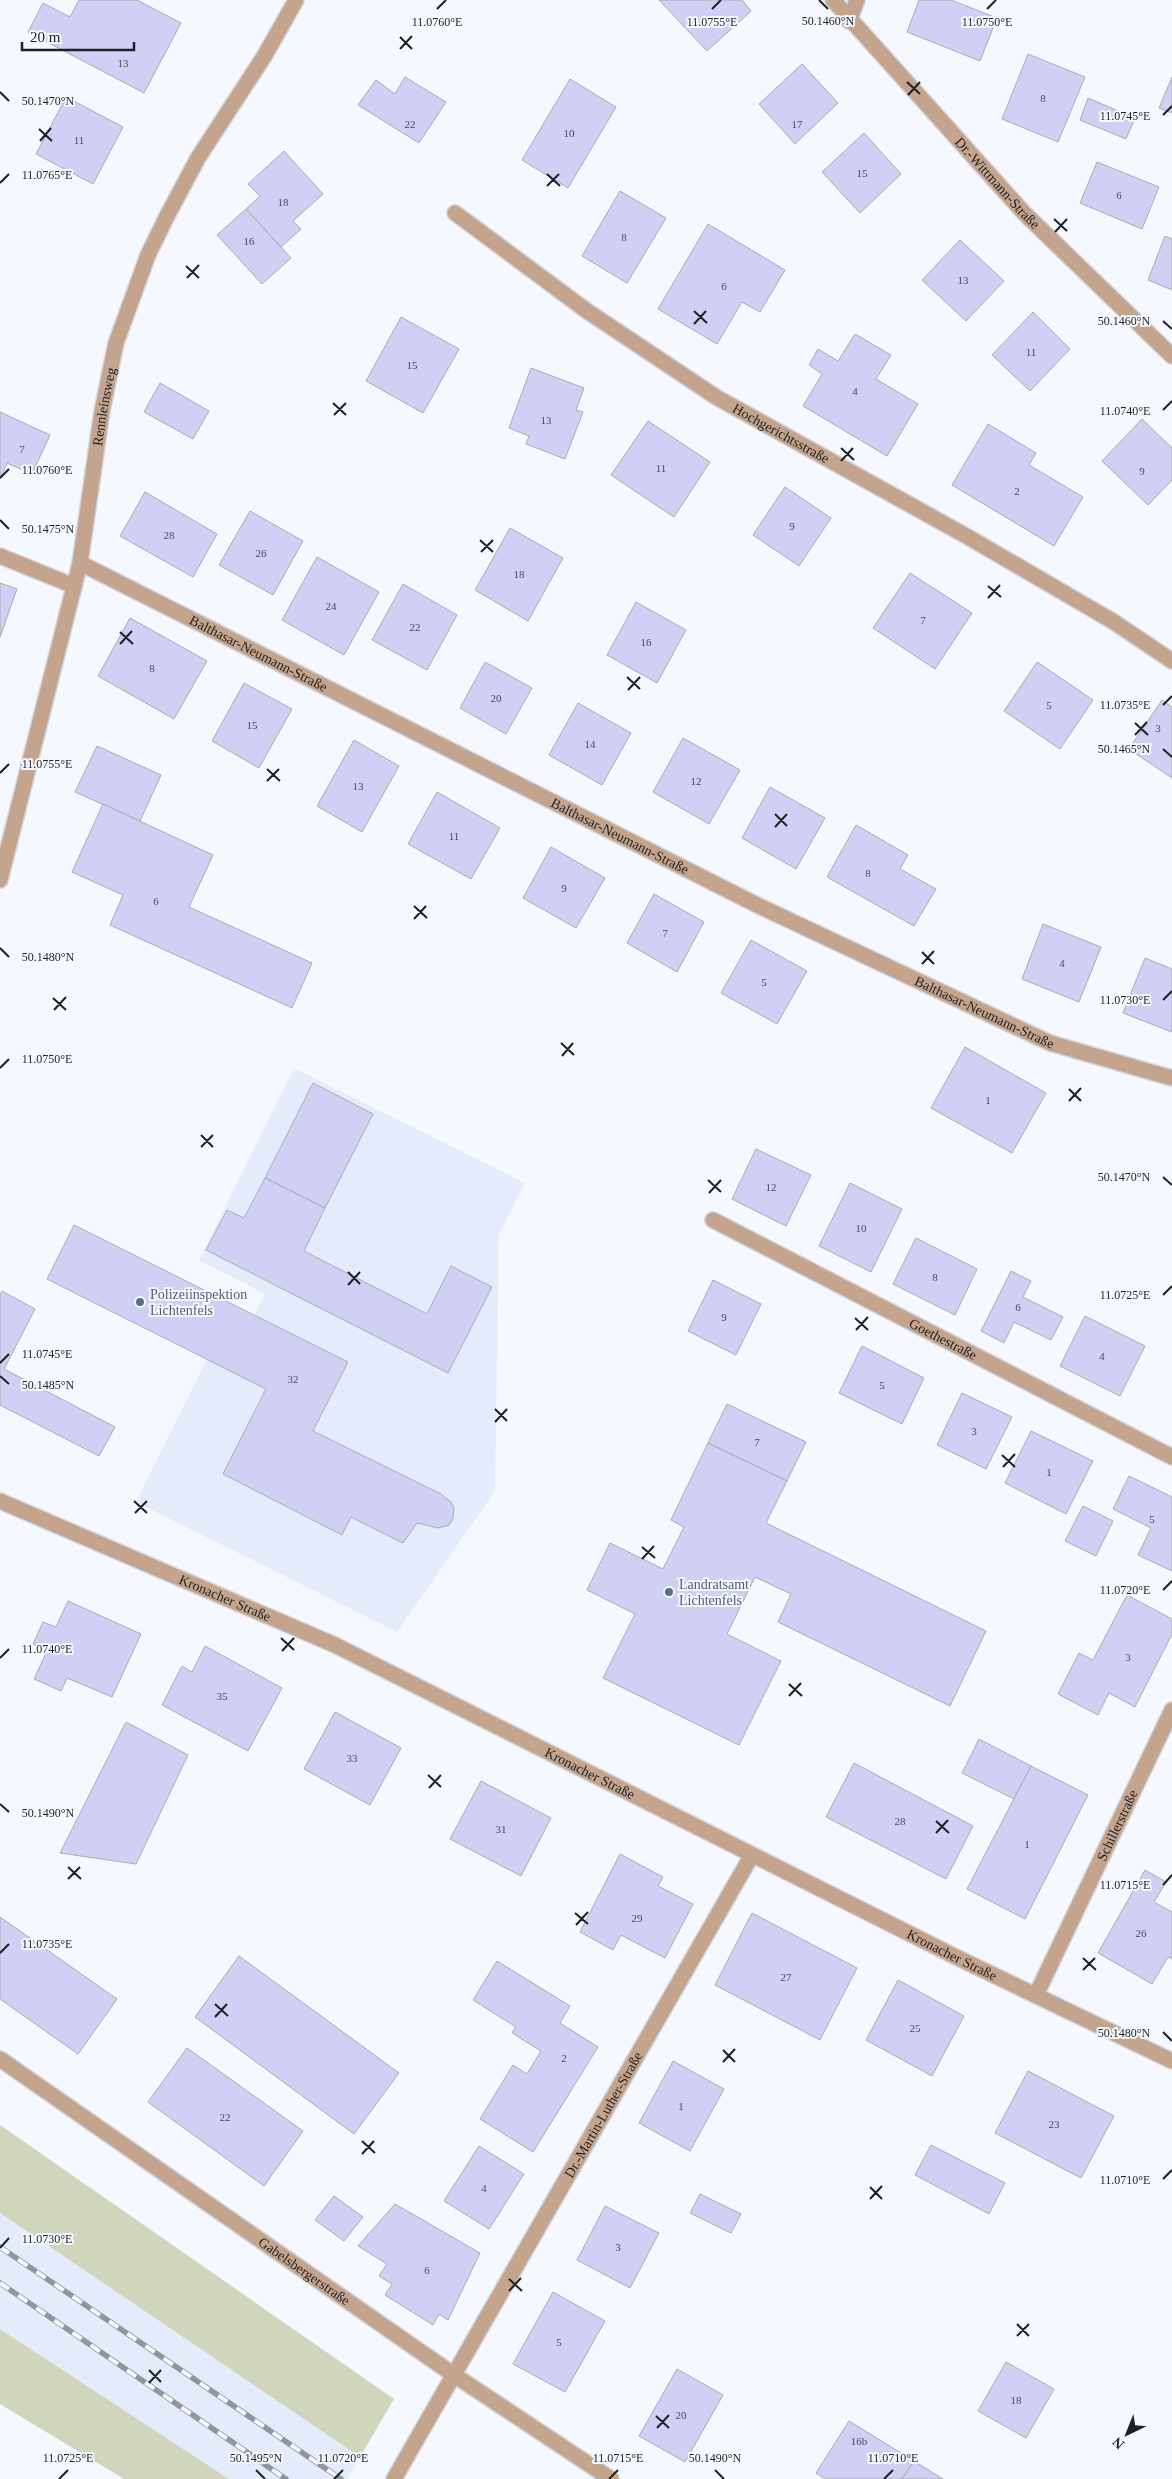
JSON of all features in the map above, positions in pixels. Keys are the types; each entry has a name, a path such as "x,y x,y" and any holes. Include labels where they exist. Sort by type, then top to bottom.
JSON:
{"street":[{"name":"Rennleinsweg","path":"0,880 80,563 102,411 116,343 148,255 198,158 265,55 296,0"},
{"name":"Dr.-Wittmann-Straße","path":"833,0 1025,214 1172,356"},
{"path":"849,20 857,0"},
{"name":"Hochgerichtsstraße","path":"455,213 587,311 716,396 977,542 1114,622 1172,661"},
{"path":"0,556 74,586"},
{"name":"Balthasar-Neumann-Straße","path":"80,563 766,909 1050,1043 1172,1078"},
{"name":"Goethestraße","path":"713,1220 1172,1457"},
{"name":"Kronacher Straße","path":"0,1501 335,1646 752,1855 1172,2061"},
{"name":"Schillerstraße","path":"1036,1995 1172,1710"},
{"name":"Dr.-Martin-Luther-Straße","path":"394,2479 752,1855"},
{"name":"Gabelsbergerstraße","path":"0,2059 454,2375 611,2479"}],"shaded area":[{"path":"294,1068 525,1183 499,1235 495,1491 397,1632 136,1502 207,1359 227,1368 265,1294 199,1260"},
{"path":"0,2213 360,2457 348,2479 229,2479 0,2329"}],"green space":[{"path":"0,2125 394,2399 360,2457 0,2213"},
{"path":"0,2329 229,2479 124,2479 0,2404"}],"building":[{"path":"79,0 137,0 181,23 144,93 28,32 43,3 70,17"},
{"path":"659,0 742,0 751,11 707,51"},
{"path":"919,0 951,0 997,18 980,61 907,32"},
{"path":"1028,54 1085,77 1058,142 1002,119"},
{"path":"802,64 838,103 795,144 759,104"},
{"path":"405,77 446,102 419,143 358,105 376,80 395,94"},
{"path":"1172,77 1172,113 1159,108"},
{"path":"570,79 616,107 568,188 522,160"},
{"path":"66,97 123,127 93,184 36,154"},
{"path":"1088,98 1135,118 1126,139 1080,120"},
{"path":"864,133 901,174 860,213 822,172"},
{"path":"284,151 323,194 293,221 301,229 281,247 246,209 260,196 248,184"},
{"path":"1097,162 1159,187 1142,229 1080,203"},
{"path":"620,191 666,218 627,283 582,256"},
{"path":"246,209 291,258 262,284 217,235"},
{"path":"708,224 785,270 760,312 742,302 717,344 658,309"},
{"path":"1165,236 1172,239 1172,290 1148,280"},
{"path":"960,240 1004,281 966,321 922,280"},
{"path":"1033,312 1070,349 1030,391 992,355"},
{"path":"401,317 459,349 423,413 366,381"},
{"path":"855,334 891,355 876,379 918,404 887,456 803,406 822,374 809,365 818,349 838,361"},
{"path":"531,368 584,388 576,410 583,412 565,459 526,444 529,436 509,428"},
{"path":"160,383 209,411 193,439 144,412"},
{"path":"0,412 50,435 32,474 7,463 0,479"},
{"path":"1142,419 1172,448 1172,480 1148,505 1102,461"},
{"path":"648,421 710,462 674,517 611,475"},
{"path":"988,424 1036,453 1029,465 1083,497 1054,546 952,485"},
{"path":"785,487 831,518 799,566 753,535"},
{"path":"145,492 217,534 193,577 120,536"},
{"path":"250,511 303,541 273,595 219,565"},
{"path":"510,528 563,558 528,621 475,590"},
{"path":"317,557 379,592 344,655 282,620"},
{"path":"910,573 972,613 935,669 873,628"},
{"path":"0,583 17,589 0,637"},
{"path":"403,584 457,615 427,670 372,640"},
{"path":"636,602 686,630 657,683 607,655"},
{"path":"130,618 207,661 174,719 98,676"},
{"path":"485,662 532,688 506,734 460,708"},
{"path":"1037,662 1093,700 1060,749 1004,711"},
{"path":"244,683 292,709 259,768 212,741"},
{"path":"1162,700 1172,707 1172,778 1129,749"},
{"path":"578,703 631,733 602,785 549,755"},
{"path":"683,738 740,770 709,824 653,792"},
{"path":"354,740 399,766 362,832 317,806"},
{"path":"97,746 161,775 140,821 75,792"},
{"path":"770,787 825,818 796,869 742,838"},
{"path":"437,792 500,828 471,879 408,844"},
{"path":"103,804 213,855 189,907 312,963 292,1008 110,925 123,895 72,872"},
{"path":"856,825 908,855 900,869 936,889 914,926 827,877"},
{"path":"551,847 605,878 576,928 523,898"},
{"path":"654,894 704,922 677,972 627,943"},
{"path":"1043,924 1101,947 1079,1002 1022,979"},
{"path":"751,940 807,971 777,1024 721,993"},
{"path":"1145,958 1172,969 1172,1032 1123,1013"},
{"path":"965,1047 1046,1093 1012,1153 931,1108"},
{"path":"313,1083 373,1114 325,1208 265,1178"},
{"path":"756,1149 811,1175 786,1226 732,1199"},
{"path":"265,1178 325,1208 304,1251 427,1314 451,1266 492,1287 448,1373 206,1250 227,1210 244,1218"},
{"path":"850,1183 902,1209 871,1272 819,1246"},
{"path":"74,1225 348,1362 313,1431 441,1494 451,1502 454,1508 453,1519 449,1525 438,1528 417,1523 403,1543 351,1517 342,1535 223,1474 266,1389 47,1279"},
{"path":"916,1238 977,1269 955,1315 893,1284"},
{"path":"1011,1271 1031,1281 1023,1297 1063,1317 1051,1340 1014,1322 1004,1343 981,1331"},
{"path":"713,1280 761,1304 736,1355 688,1331"},
{"path":"2,1291 35,1309 4,1369 115,1427 99,1456 0,1405 0,1295"},
{"path":"1085,1316 1145,1346 1120,1396 1060,1366"},
{"path":"862,1346 924,1378 902,1424 839,1393"},
{"path":"962,1393 1012,1417 986,1469 937,1445"},
{"path":"727,1404 806,1442 787,1481 708,1443"},
{"path":"1031,1431 1093,1461 1066,1514 1005,1483"},
{"name":"Landratsamt Lichtenfels","path":"708,1443 787,1481 766,1523 986,1631 950,1706 778,1622 791,1594 755,1577 727,1634 781,1661 739,1745 603,1678 635,1614 587,1590 610,1543 663,1569 684,1527 671,1520"},
{"path":"1129,1476 1172,1497 1172,1571 1138,1555 1151,1528 1113,1509"},
{"path":"1083,1506 1113,1521 1096,1556 1065,1541"},
{"path":"1127,1595 1172,1619 1172,1634 1135,1707 1109,1693 1098,1715 1058,1694 1079,1653 1093,1660"},
{"path":"68,1601 141,1634 112,1697 67,1678 61,1691 34,1679 47,1651 33,1644 43,1622 56,1627"},
{"path":"205,1646 282,1688 248,1751 162,1705 182,1666 192,1672"},
{"path":"335,1712 401,1748 370,1805 304,1769"},
{"path":"126,1722 188,1755 136,1864 60,1853"},
{"path":"979,1739 1031,1766 1014,1799 962,1773"},
{"path":"854,1763 973,1826 946,1879 826,1817"},
{"path":"1031,1766 1088,1795 1025,1919 967,1889"},
{"path":"481,1781 551,1818 521,1876 450,1839"},
{"path":"620,1854 663,1877 658,1886 693,1904 665,1958 621,1935 613,1950 580,1932"},
{"path":"1145,1870 1166,1882 1154,1902 1172,1912 1172,1959 1168,1957 1152,1984 1098,1953"},
{"path":"752,1913 857,1968 820,2040 715,1985"},
{"path":"0,1917 117,1999 78,2054 0,1999"},
{"path":"239,1956 399,2073 354,2134 195,2017"},
{"path":"497,1961 570,2006 560,2023 598,2047 533,2152 480,2119 513,2065 527,2074 541,2051 512,2033 516,2027 473,2000"},
{"path":"898,1980 964,2016 932,2076 866,2040"},
{"path":"187,2048 303,2131 264,2186 148,2102"},
{"path":"673,2061 724,2089 690,2151 639,2123"},
{"path":"1028,2071 1114,2116 1081,2178 995,2133"},
{"path":"931,2145 1005,2183 989,2214 915,2175"},
{"path":"479,2146 524,2174 489,2229 444,2201"},
{"path":"700,2194 741,2214 731,2233 690,2213"},
{"path":"334,2196 363,2217 344,2241 315,2220"},
{"path":"395,2204 480,2253 448,2320 439,2314 433,2325 385,2295 392,2284 379,2276 387,2264 358,2246"},
{"path":"605,2206 659,2233 630,2288 577,2260"},
{"path":"553,2292 605,2321 565,2392 513,2364"},
{"path":"1006,2362 1054,2389 1026,2438 978,2411"},
{"path":"677,2369 723,2395 685,2462 639,2436"},
{"path":"849,2421 914,2461 902,2479 825,2479 816,2473"},
{"path":"914,2461 943,2479 902,2479"}],"railway":[{"path":"0,2247 341,2479"},
{"path":"0,2283 286,2479"}],"place":[{"name":"Polizeiinspektion Lichtenfels","path":"140,1302"},
{"name":"Landratsamt Lichtenfels","path":"669,1592"}]}
